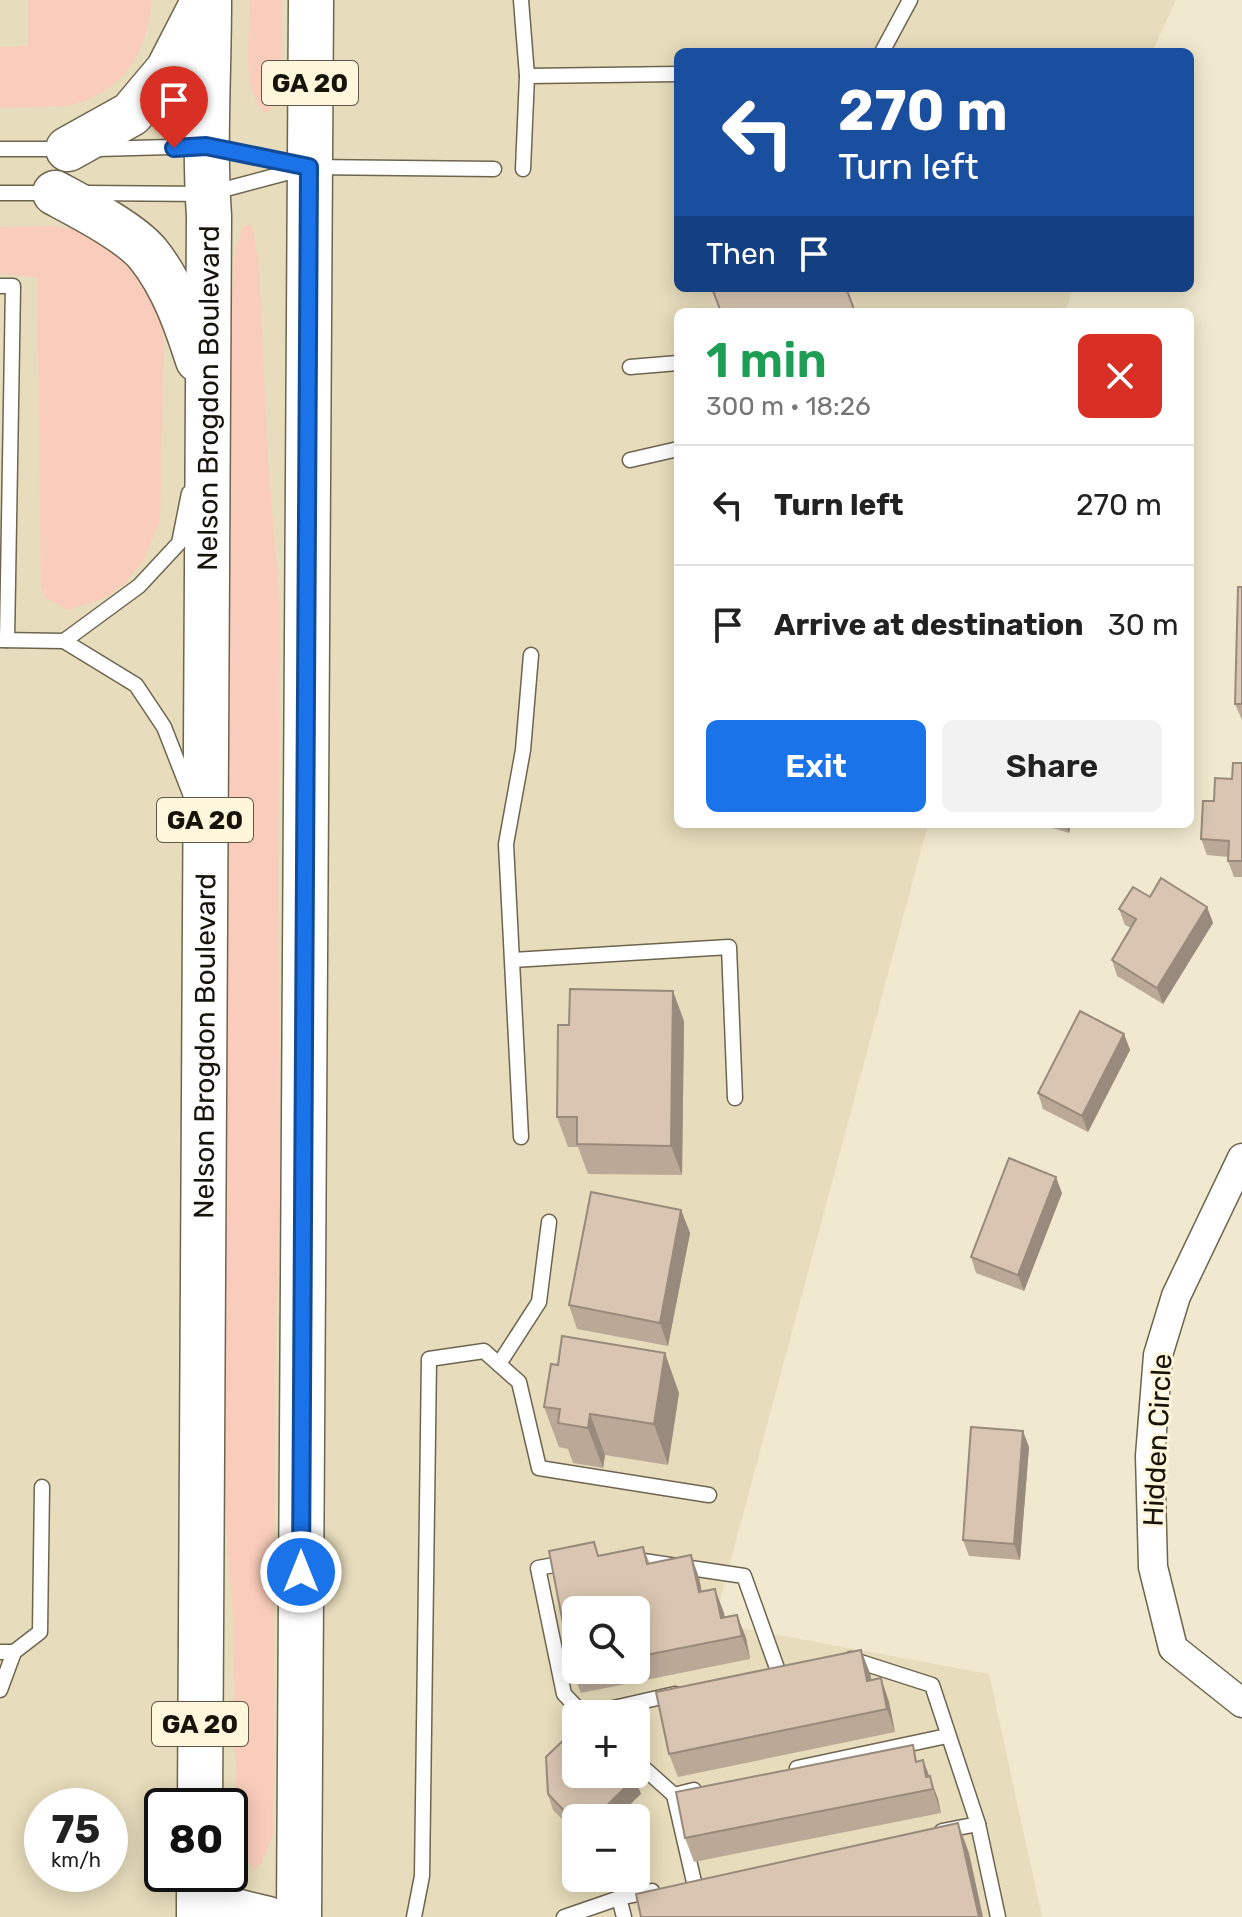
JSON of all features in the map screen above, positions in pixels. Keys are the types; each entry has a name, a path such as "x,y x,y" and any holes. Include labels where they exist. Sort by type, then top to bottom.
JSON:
{"highway":[{"name":"Nelson Brogdon Boulevard","path":"200,1788 208,392 207,0"},
{"path":"68,149 131,114 168,70 207,0"},
{"name":"GA 20","path":"299,1917 311,0"},
{"path":"55,193 103,219 147,253 182,310 208,392"}],"street":[{"name":"Hidden Circle","path":"1242,1158 1176,1296 1158,1355 1150,1456 1153,1567 1173,1648 1242,1703"},
{"path":"199,1897 268,1917"}],"lane":[{"path":"521,0 527,76 523,169"},
{"path":"884,48 910,0"},
{"path":"527,76 674,74"},
{"path":"0,149 206,146 309,167"},
{"path":"0,193 207,194 309,167 365,165 494,169"},
{"path":"0,286 13,286 3,640 64,641 136,685 164,727 205,834"},
{"path":"630,367 674,363"},
{"path":"64,641 139,586 179,543 208,392"},
{"path":"630,460 674,450"},
{"path":"521,1137 506,844 523,750 531,655"},
{"path":"513,960 729,947 735,1098"},
{"path":"499,1364 539,1302 549,1222"},
{"path":"414,1917 422,1876 429,1359 484,1351 519,1382 539,1468 709,1495"},
{"path":"0,1690 7,1652 40,1632 42,1487"},
{"path":"620,1557 744,1576 777,1671"},
{"path":"570,1700 564,1694 538,1568 578,1560"},
{"path":"830,1659 843,1656 932,1685 978,1824 998,1917"},
{"path":"649,1700 690,1691"},
{"path":"780,1772 947,1736"},
{"path":"564,1917 619,1898 686,1884 674,1795 650,1774"},
{"path":"674,1795 705,1788"},
{"path":"933,1833 978,1824"},
{"path":"619,1898 624,1917"}],"shaded area":[{"path":"0,0 1176,0 1154,48 674,48 674,292 1071,292 1067,308 674,308 674,828 927,828 714,1623 989,1674 1042,1917 0,1917"},
{"path":"28,0 151,0 145,37 137,54 115,83 100,94 63,106 0,108 0,47 28,46"},
{"path":"250,0 282,0 281,63 272,109 265,113 257,102 249,75"},
{"path":"249,224 253,230 259,266 268,462 280,608 280,1176 275,1356 273,1835 262,1862 255,1869 248,1863 248,1788 236,1788 233,1616 218,1411 225,1265 227,1075 229,335 235,250 243,227"},
{"path":"53,226 87,231 128,259 161,316 164,346 160,520 143,561 125,583 107,597 69,610 46,598 41,588 37,277 0,274 0,227"}],"building":[{"path":"714,292 848,292 854,308 720,308"},
{"path":"1238,587 1242,587 1242,704 1235,704"},
{"path":"1233,763 1242,763 1242,861 1228,861 1229,841 1201,839 1203,801 1214,801 1215,778 1232,779"},
{"path":"1161,878 1207,907 1157,988 1112,960 1136,919 1119,909 1133,887 1150,897"},
{"path":"570,989 673,991 671,1146 577,1144 577,1117 557,1117 558,1025 569,1025"},
{"path":"1080,1011 1124,1034 1082,1116 1038,1093"},
{"path":"1009,1158 1056,1177 1018,1275 971,1257"},
{"path":"591,1192 681,1210 660,1323 569,1305"},
{"path":"562,1336 665,1353 654,1424 590,1414 588,1428 558,1423 560,1409 544,1407 551,1364 558,1365"},
{"path":"971,1427 1023,1431 1014,1544 963,1540"},
{"path":"594,1542 598,1556 643,1547 647,1564 691,1555 699,1592 715,1589 721,1618 737,1615 742,1636 650,1654 650,1596 562,1596 562,1618 549,1551"},
{"path":"861,1650 867,1681 881,1678 887,1709 669,1754 656,1692"},
{"path":"562,1742 562,1788 625,1788 608,1804 562,1804 562,1808 548,1794 546,1757"},
{"path":"913,1745 916,1762 923,1760 926,1777 930,1776 933,1789 685,1838 676,1792"},
{"path":"958,1823 979,1917 641,1917 636,1894"}],"route":[{"path":"174,148 206,146 309,167 301,1572"}]}
